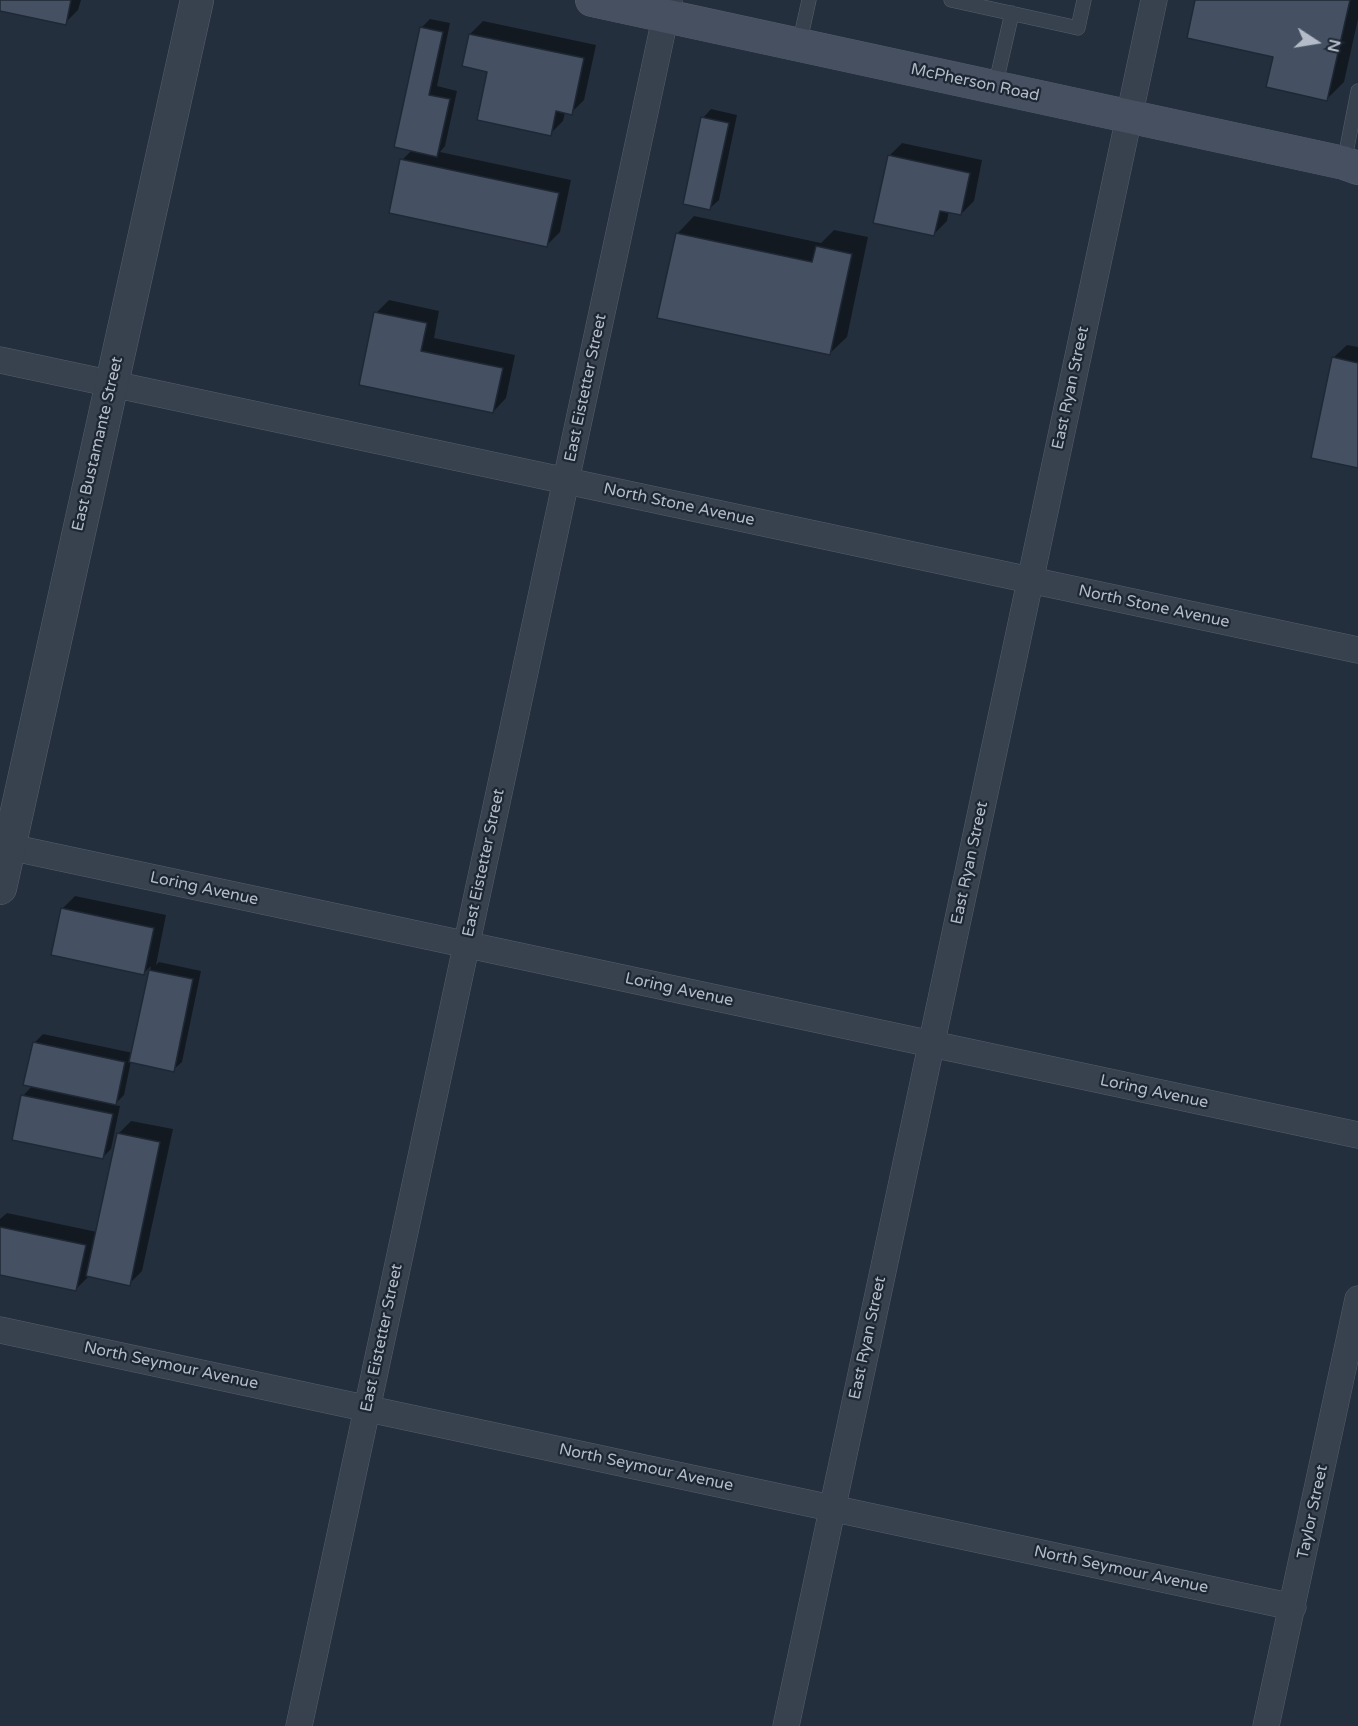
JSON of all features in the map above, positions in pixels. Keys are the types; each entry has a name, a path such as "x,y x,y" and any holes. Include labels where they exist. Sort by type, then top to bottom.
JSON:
{"main road":[{"name":"McPherson Road","path":"592,0 668,8 799,45 1351,165"}],"street":[{"name":"East Bustamante Street","path":"0,888 5,846 112,384 197,0"},
{"name":"East Ryan Street","path":"786,1726 1154,0"},
{"name":"East Eistetter Street","path":"299,1726 668,8"},
{"name":"North Stone Avenue","path":"0,360 1358,650"},
{"name":"Loring Avenue","path":"5,846 1358,1135"},
{"name":"Taylor Street","path":"1266,1726 1358,1299"},
{"name":"North Seymour Avenue","path":"0,1330 1293,1607"}],"lane":[{"path":"799,45 809,0"},
{"path":"951,0 1078,28 1084,0"},
{"path":"995,88 1012,13"},
{"path":"1351,165 1358,91"}],"building":[{"path":"0,0 71,0 66,25 0,11"},
{"path":"1195,0 1350,0 1327,101 1266,87 1273,57 1187,38"},
{"path":"420,27 443,32 429,95 450,99 437,157 394,147"},
{"path":"469,34 584,58 572,115 556,111 551,136 477,120 487,72 462,66"},
{"path":"701,117 729,123 710,210 683,204"},
{"path":"888,155 970,173 961,215 940,211 934,236 873,223"},
{"path":"400,159 559,193 547,247 389,213"},
{"path":"676,233 812,262 816,246 852,254 830,355 657,318"},
{"path":"374,312 427,323 421,351 503,368 493,413 359,385"},
{"path":"1332,357 1358,363 1358,468 1311,458"},
{"path":"61,908 154,928 144,975 51,955"},
{"path":"149,970 193,979 174,1072 129,1062"},
{"path":"33,1042 125,1062 116,1105 23,1085"},
{"path":"21,1095 113,1114 103,1159 12,1140"},
{"path":"117,1133 160,1142 130,1286 86,1276"},
{"path":"0,1227 86,1245 76,1291 0,1275"}]}
